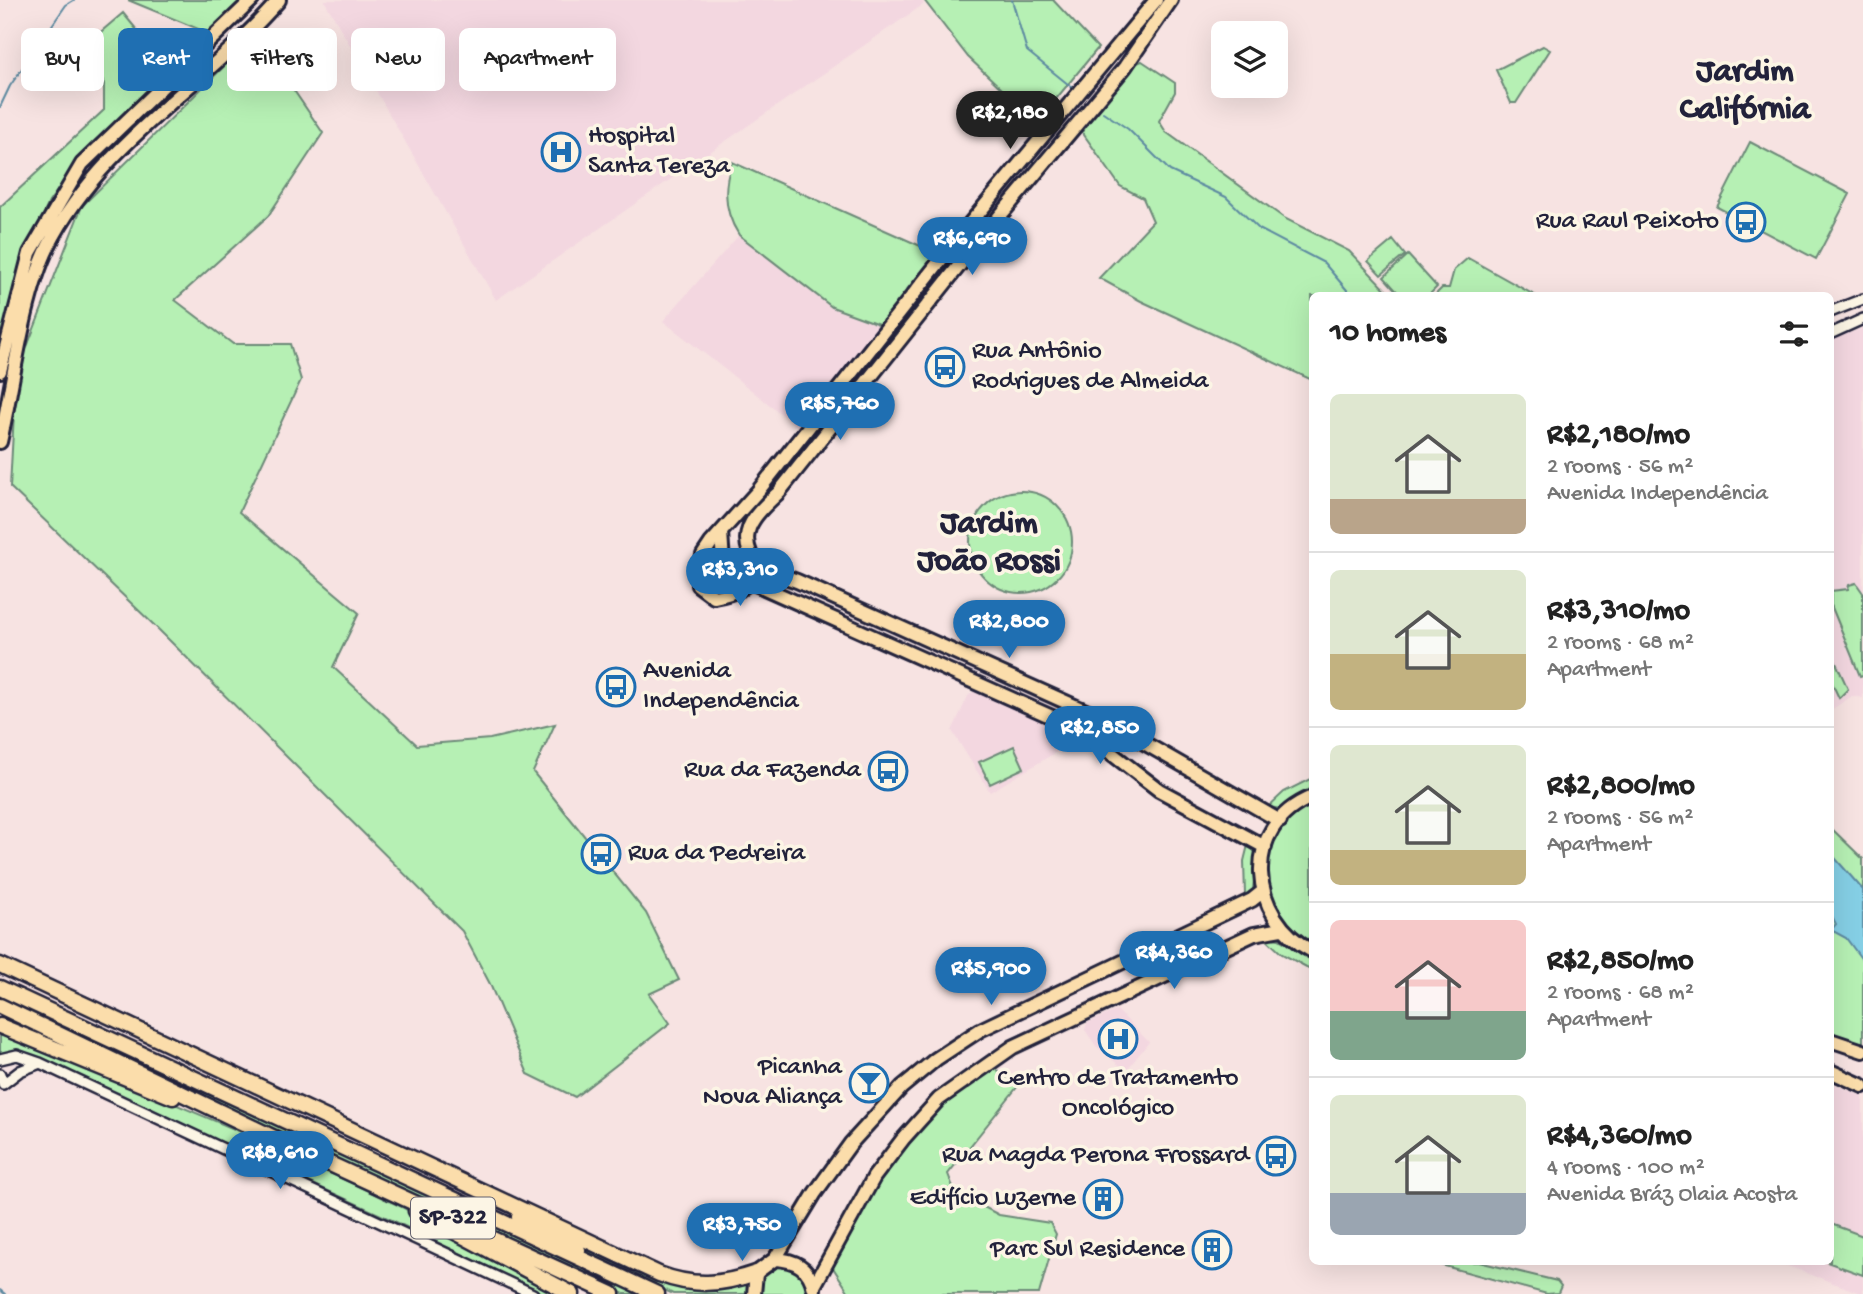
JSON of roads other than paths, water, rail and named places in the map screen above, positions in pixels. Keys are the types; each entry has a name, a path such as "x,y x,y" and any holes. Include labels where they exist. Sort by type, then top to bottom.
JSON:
{"highway":[{"path":"0,965 165,1045 670,1278 714,1283 755,1273"},
{"path":"0,986 87,1014 165,1045"},
{"name":"SP-322","path":"0,986 656,1294"},
{"name":"SP-322","path":"0,1006 291,1146 612,1294"},
{"path":"0,1026 291,1146 572,1294"},
{"path":"474,1188 656,1294"}],"main road":[{"path":"0,371 30,253 82,164 252,0"},
{"path":"0,442 34,283 65,216 98,172 279,0"},
{"path":"758,567 751,583 728,594 714,597 698,585 703,555 721,532 758,491 962,233 1156,0"},
{"path":"1171,0 1125,67 978,242 779,492 756,514 746,537 748,550 758,567 817,590 1103,720 1135,741 1280,821"},
{"path":"721,532 723,563 730,571 751,583 1081,730 1159,790 1265,847"},
{"path":"965,679 976,663"},
{"path":"1309,799 1292,809 1280,821 1265,847 1261,869 1262,892 1281,929 1309,949"},
{"path":"754,1294 755,1273 775,1259 851,1143 902,1087 936,1059 981,1030 1252,900 1262,892"},
{"path":"814,1290 874,1177 902,1139 939,1099 1013,1047 1254,934 1281,929"},
{"path":"1834,1041 1863,1051"},
{"path":"1834,1073 1863,1086"},
{"path":"775,1259 795,1262 802,1267 814,1290"}],"street":[{"path":"1834,310 1863,299"},
{"path":"1834,332 1863,319"},
{"path":"0,1059 17,1055 40,1063 533,1294"},
{"path":"0,1074 3,1084 20,1071 40,1063"}],"water":[{"path":"1834,859 1863,890 1863,961 1846,938 1834,932"}],"waterway":[{"path":"0,107 10,86 66,5 74,0"},
{"path":"1012,0 1027,51 1074,89"},
{"path":"1103,112 1128,129 1170,171 1226,197 1259,229 1324,263 1349,292"},
{"path":"0,1290 5,1294"}],"place":[{"name":"Hospital Santa Tereza","path":"561,152"},
{"name":"Rua Raul Peixoto","path":"1746,222"},
{"name":"Rua Antônio Rodrigues de Almeida","path":"945,367"},
{"name":"Avenida Independência","path":"616,687"},
{"name":"Rua da Fazenda","path":"888,771"},
{"name":"Rua da Pedreira","path":"601,854"},
{"name":"Centro de Tratamento Oncológico","path":"1118,1039"},
{"name":"Picanha Nova Aliança","path":"869,1083"},
{"name":"Rua Magda Perona Frossard","path":"1276,1156"},
{"name":"Edifício Luzerne","path":"1103,1199"},
{"name":"Parc Sul Residence","path":"1212,1250"}],"district":[{"name":"Jardim Califórnia","path":"1745,92"},
{"name":"Jardim João Rossi","path":"989,544"}]}
